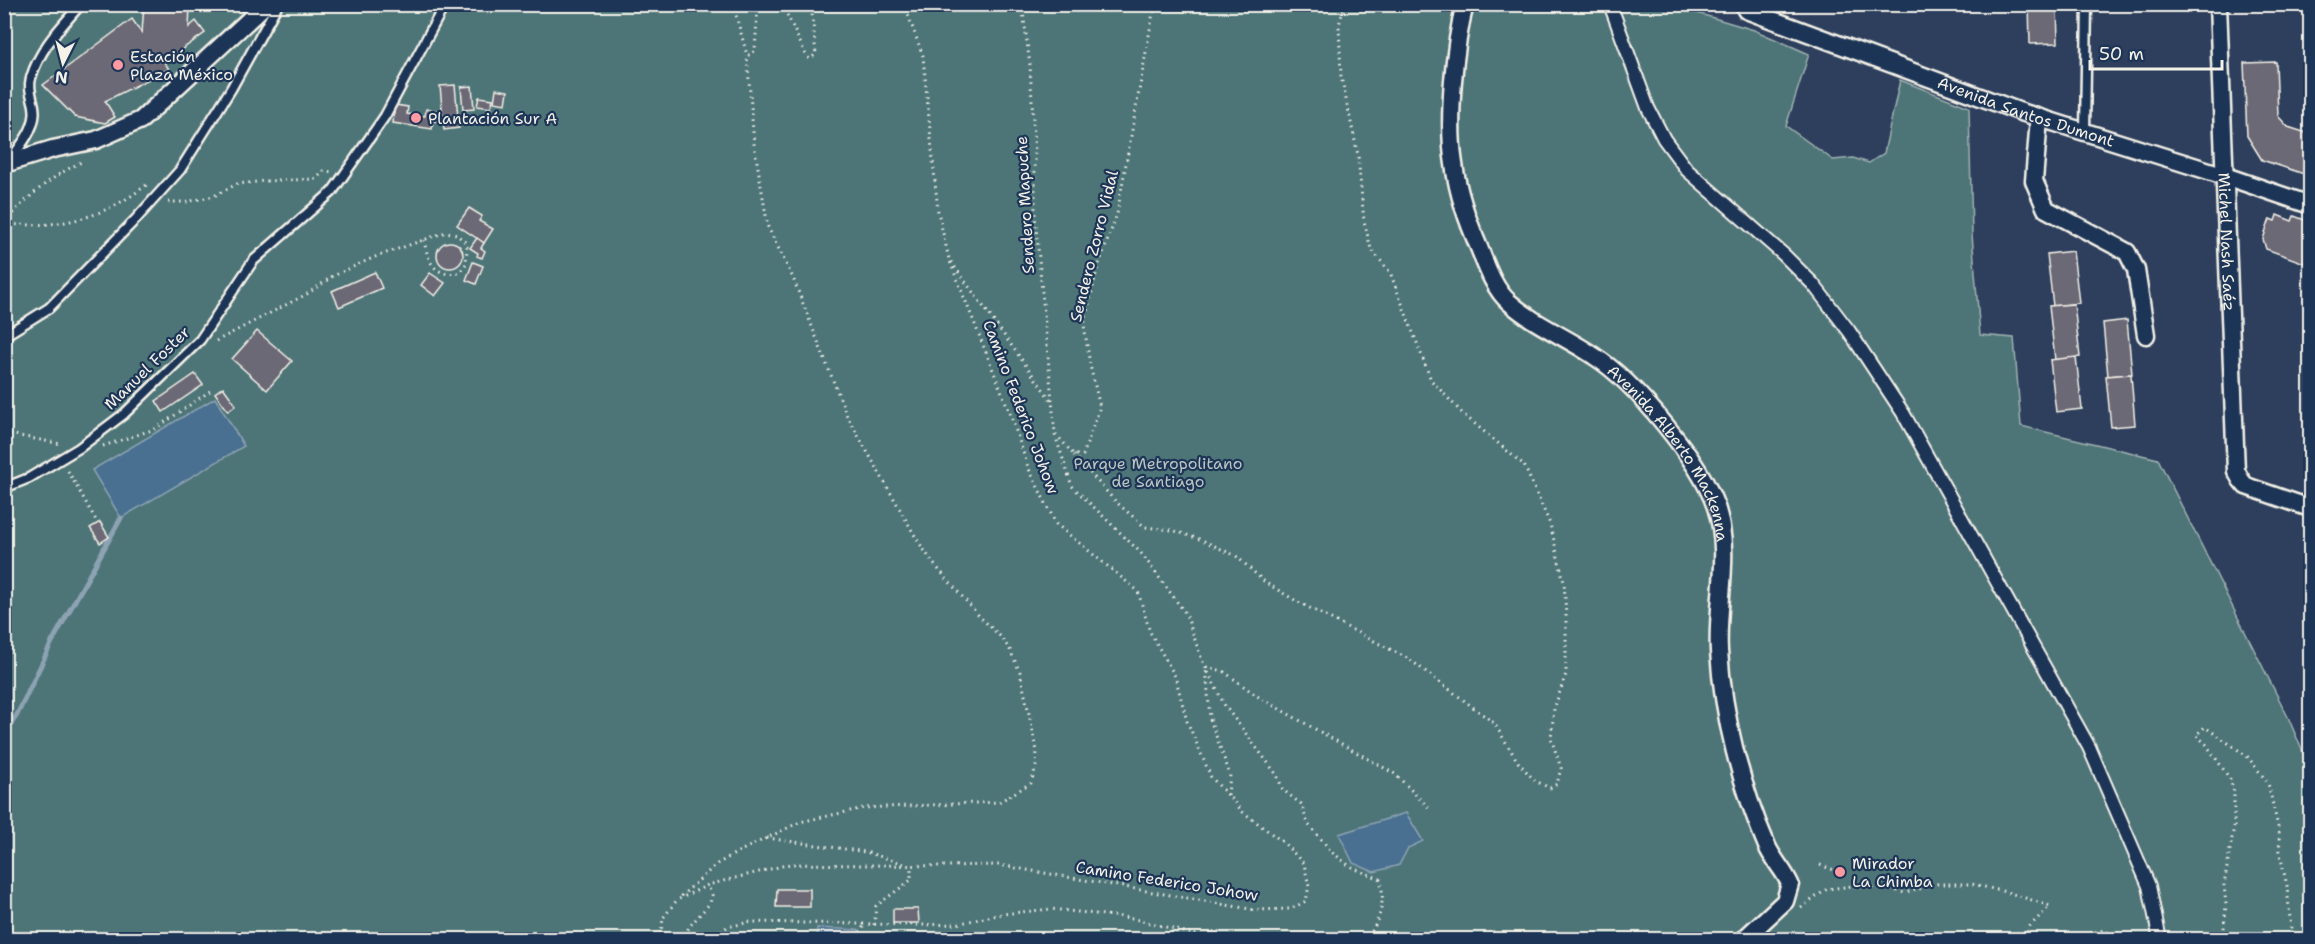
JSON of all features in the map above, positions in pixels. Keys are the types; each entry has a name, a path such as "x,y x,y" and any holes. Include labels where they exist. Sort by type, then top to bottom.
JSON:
{"street":[{"path":"6,163 53,149 96,140 141,120 266,4"},
{"name":"Avenida Alberto Mackenna","path":"1465,4 1459,30 1454,83 1453,162 1462,204 1491,276 1507,300 1528,318 1596,357 1620,376 1678,442 1706,483 1717,509 1723,537 1724,562 1719,608 1719,652 1730,724 1756,820 1768,849 1790,884 1785,901 1743,939"},
{"path":"1610,4 1647,108 1664,139 1687,170 1784,255 1813,284 1849,331 1903,413 2089,747 2149,886 2160,939"},
{"name":"Michel Nash Saéz","path":"2218,4 2236,465 2241,480 2253,489 2310,508"},
{"name":"Avenida Santos Dumont","path":"1746,10 2039,118 2226,176 2310,205"},
{"path":"2039,118 2034,182 2046,208 2127,252 2136,270 2146,335"}],"lane":[{"path":"6,163 22,144 34,120 34,108 29,89 36,64 81,4"},
{"path":"4,336 49,308 180,170 231,89 278,4"},
{"name":"Manuel Foster","path":"4,488 29,478 79,448 124,414 200,340 253,261 332,192 346,174 385,116 445,4"},
{"path":"2085,132 2087,4"}],"path":[{"path":"658,939 663,918 677,900 717,864 800,822 864,808 999,802 1032,783 1036,766 1037,751 1020,672 1010,650 1001,637 933,564 918,541 847,416 793,278 768,227 754,144 747,55 733,4"},
{"path":"747,55 751,55 755,50 758,4"},
{"path":"782,4 810,59 816,54 811,4"},
{"path":"904,4 922,56 938,212 949,259 1054,405 1055,433 1072,486 1141,554 1186,614 1206,667 1225,706 1277,775 1283,790 1301,804 1308,824 1333,853 1351,867 1380,879 1384,894 1383,904 1374,929 1366,939"},
{"name":"Sendero Mapuche","path":"1022,4 1030,64 1035,154 1035,214 1054,405"},
{"name":"Sendero Zorro Vidal","path":"1074,455 1083,455 1100,407 1084,325 1097,270 1117,214 1153,13 1157,4"},
{"path":"1055,433 1116,502 1145,527 1172,530 1202,540 1236,556 1266,583 1409,659 1494,723 1518,762 1535,781 1550,788 1557,784 1561,768 1551,738 1554,710 1566,674 1566,615 1564,582 1550,524 1524,465 1463,414 1431,380 1390,272 1371,249 1364,221 1358,155 1341,76 1339,25 1345,4"},
{"path":"4,223 28,197 69,168 90,159"},
{"path":"151,202 186,202 214,196 237,184 316,179 324,171 346,174"},
{"path":"4,223 70,223 122,203 151,182"},
{"path":"200,340 214,342 307,294 333,276 375,257 446,232 456,234 464,241 467,247 466,264 459,273 451,274 440,271 432,266 428,259 424,240"},
{"name":"Camino Federico Johow","path":"677,900 708,885 790,864 999,865 1255,910 1292,909 1306,901 1309,886 1304,864 1284,843 1243,812 1211,777 1187,721 1175,676 1150,632 1137,591 1056,524 1028,467 1010,413 949,259"},
{"path":"61,459 97,522"},
{"path":"1206,667 1210,719 1230,775 1228,795"},
{"path":"1206,667 1223,671 1260,698 1395,774 1430,809"},
{"path":"2223,939 2226,905 2224,885 2235,826 2234,792 2230,779 2206,744 2196,735 2205,727 2247,756 2268,783 2279,831 2292,939"},
{"path":"766,838 866,852 911,866 911,880 876,906 874,925"},
{"path":"1820,865 1840,872"},
{"path":"1796,912 1827,889 1853,886 1905,893 1937,884 1972,884 2050,906 2029,927 2024,939"},
{"path":"682,939 689,927 710,903 712,895 708,885"},
{"path":"712,939 727,927 750,922 956,924 1002,914 1052,909 1131,918 1216,939"},
{"path":"862,939 863,924"},
{"path":"2060,939 2104,930 2114,939"}],"green space":[{"name":"Parque Metropolitano de Santiago","path":"5,5 1681,5 1680,8 1754,30 1809,54 1786,126 1833,160 1853,158 1869,163 1884,153 1900,80 1969,107 1972,234 1980,335 2014,338 2021,426 2158,459 2288,717 2310,769 2310,939 5,940"}],"water":[{"path":"215,398 244,446 121,518 92,470"},
{"path":"1406,813 1423,841 1408,848 1399,865 1374,872 1353,863 1339,834"},
{"path":"817,928 859,930 859,939 817,939"}],"building":[{"name":"Estación Plaza México","path":"144,4 190,6 189,27 196,21 205,33 164,62 169,69 105,101 115,117 105,123 75,117 43,85 132,19 142,33"},
{"path":"2029,4 2057,4 2058,43 2030,44"},
{"path":"2310,35 2310,52 2306,51"},
{"path":"2276,62 2278,116 2288,127 2310,134 2310,176 2262,160 2247,136 2244,63"},
{"path":"455,85 459,128 444,130 440,86"},
{"path":"472,86 474,109 463,110 461,87"},
{"path":"496,89 508,91 506,104 494,102"},
{"path":"479,97 493,99 491,108 477,106"},
{"name":"Plantación Sur A","path":"395,105 408,107 407,114 425,116 426,109 440,111 439,121 433,121 432,129 393,123"},
{"path":"469,208 482,216 479,221 493,229 484,243 457,225"},
{"path":"2277,215 2292,221 2294,216 2310,222 2310,265 2266,249 2263,239 2270,219 2275,221"},
{"path":"477,238 484,243 481,248 485,251 482,258 470,248"},
{"path":"450,242 459,246 463,255 459,264 450,268 441,264 437,255 441,246"},
{"path":"2073,251 2079,303 2053,306 2047,254"},
{"path":"473,262 483,266 476,284 466,280"},
{"path":"375,272 382,288 339,307 332,291"},
{"path":"430,273 445,283 435,296 421,285"},
{"path":"2074,304 2080,357 2055,360 2049,306"},
{"path":"2127,320 2132,374 2108,376 2103,323"},
{"path":"257,331 292,361 267,390 232,359"},
{"path":"2076,357 2082,409 2056,412 2050,360"},
{"path":"195,374 203,385 163,412 156,401"},
{"path":"2131,374 2135,425 2111,427 2106,376"},
{"path":"223,387 236,405 228,411 215,393"},
{"path":"100,522 109,537 100,543 90,528"},
{"path":"777,889 810,889 810,907 776,907"},
{"path":"893,909 918,909 919,923 893,923"}],"waterway":[{"path":"4,734 17,715 52,642 121,518"}],"place":[{"name":"Estación Plaza México","path":"118,65"},
{"name":"Plantación Sur A","path":"416,118"},
{"name":"Mirador La Chimba","path":"1840,872"}]}
